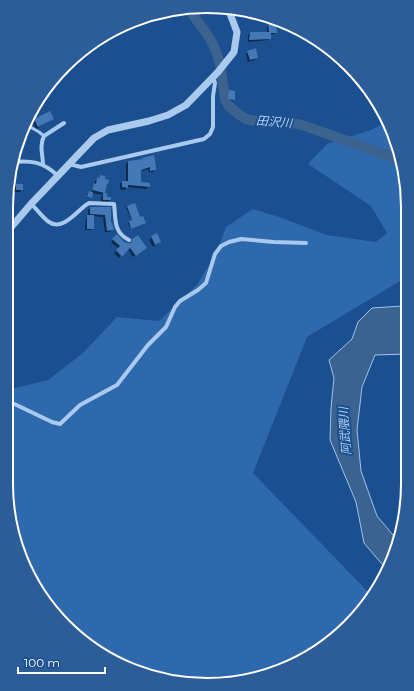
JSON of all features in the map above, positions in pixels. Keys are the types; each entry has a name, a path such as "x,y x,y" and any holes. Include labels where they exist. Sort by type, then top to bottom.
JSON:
{"street":[{"path":"13,225 57,175 94,138 104,132 158,119 178,111 186,105 216,75 234,52 237,36 236,25 231,15"},
{"path":"69,164 81,167 204,139 210,134 213,127 213,103 216,75"},
{"path":"43,165 41,144 44,136 64,123"},
{"path":"19,162 29,161 43,165 57,175"},
{"path":"31,204 49,222 56,224 64,223 89,203 114,204 115,224 117,229 120,234 129,240"},
{"path":"13,403 52,422 60,424 80,405 117,385 148,345 166,327 175,307 206,283 215,254 221,246 241,239 306,243"}],"lane":[{"path":"30,127 44,136"}],"shaded area":[{"path":"382,124 391,145 397,169 401,194 401,281 307,337 253,473 368,592 353,612 325,638 293,658 269,668 220,678 194,678 145,668 121,658 89,638 61,612 39,581 23,546 13,497 13,389 48,380 83,353 117,317 159,321 197,285 217,252 226,227 253,209 327,235 376,242 387,233 371,206 308,164 327,144 371,130"}],"water":[{"name":"阿武隈川","path":"401,306 401,354 375,355 362,387 357,430 361,471 377,516 394,536 383,565 364,543 356,502 330,440 334,378 329,360 352,339 358,322 372,308"}],"building":[{"path":"268,24 276,26 277,33 271,33 271,39 249,40 250,32 269,32"},
{"path":"256,48 258,58 250,60 247,51"},
{"path":"229,90 235,91 235,100 228,99"},
{"path":"50,111 54,119 38,127 34,119"},
{"path":"154,155 156,170 150,171 150,167 141,170 141,182 150,183 150,187 128,185 128,188 122,187 122,181 128,181 128,161 143,159 142,158"},
{"path":"100,175 105,176 105,179 109,180 105,193 92,190 94,183 96,184 97,177 99,178"},
{"path":"16,184 23,184 23,190 16,190"},
{"path":"89,191 93,192 92,198 87,197"},
{"path":"103,193 107,193 107,197 111,197 111,200 103,200"},
{"path":"135,203 140,217 143,216 146,223 131,229 129,221 132,220 127,206"},
{"path":"90,207 111,207 111,223 112,222 114,230 107,231 105,215 90,214"},
{"path":"87,215 94,215 94,229 87,229"},
{"path":"157,233 161,242 155,245 151,236"},
{"path":"117,234 124,242 128,243 131,243 132,239 138,235 147,248 136,256 130,248 122,257 116,250 120,246 112,239"}],"waterway":[{"name":"田沢川","path":"192,13 214,46 217,53 225,99 228,105 238,114 246,119 265,123 287,121 305,126 394,158"}]}
